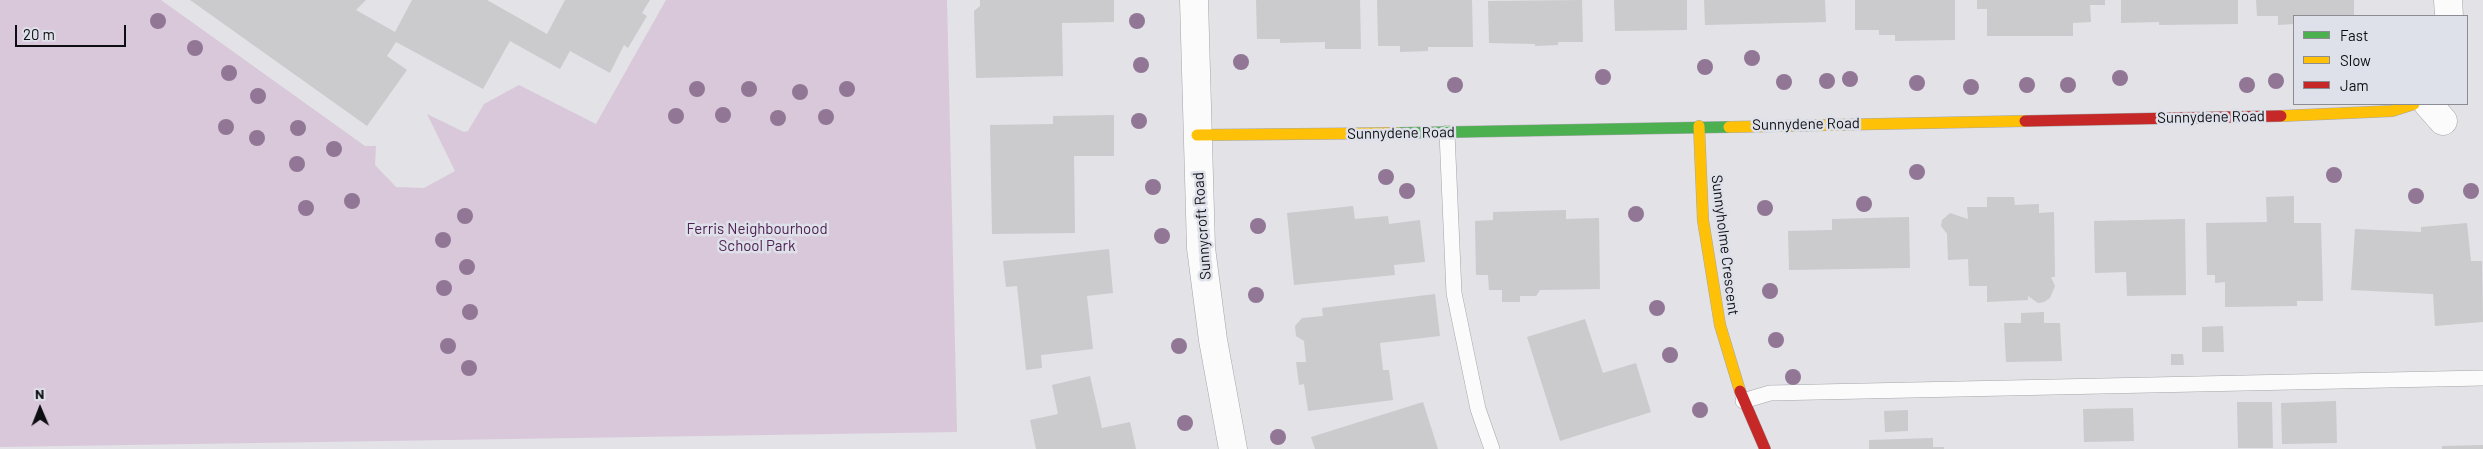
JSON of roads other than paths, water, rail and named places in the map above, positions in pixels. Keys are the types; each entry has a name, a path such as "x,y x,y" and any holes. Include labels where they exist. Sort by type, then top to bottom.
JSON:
{"street":[{"name":"Sunnycroft Road","path":"1194,0 1201,248 1213,340 1233,449"},
{"path":"2448,0 2449,15"},
{"name":"Sunnydene Road","path":"1197,135 1447,132 2358,114 2392,111 2411,105"},
{"name":"Sunnyholme Crescent","path":"1699,126 1703,220 1720,325 1742,401 1765,449"}],"lane":[{"path":"1447,132 1454,294 1478,409 1492,449"},
{"path":"1742,401 1770,393 2483,378"}],"park label":[{"name":"Ferris Neighbourhood School Park","path":"757,238"}]}
